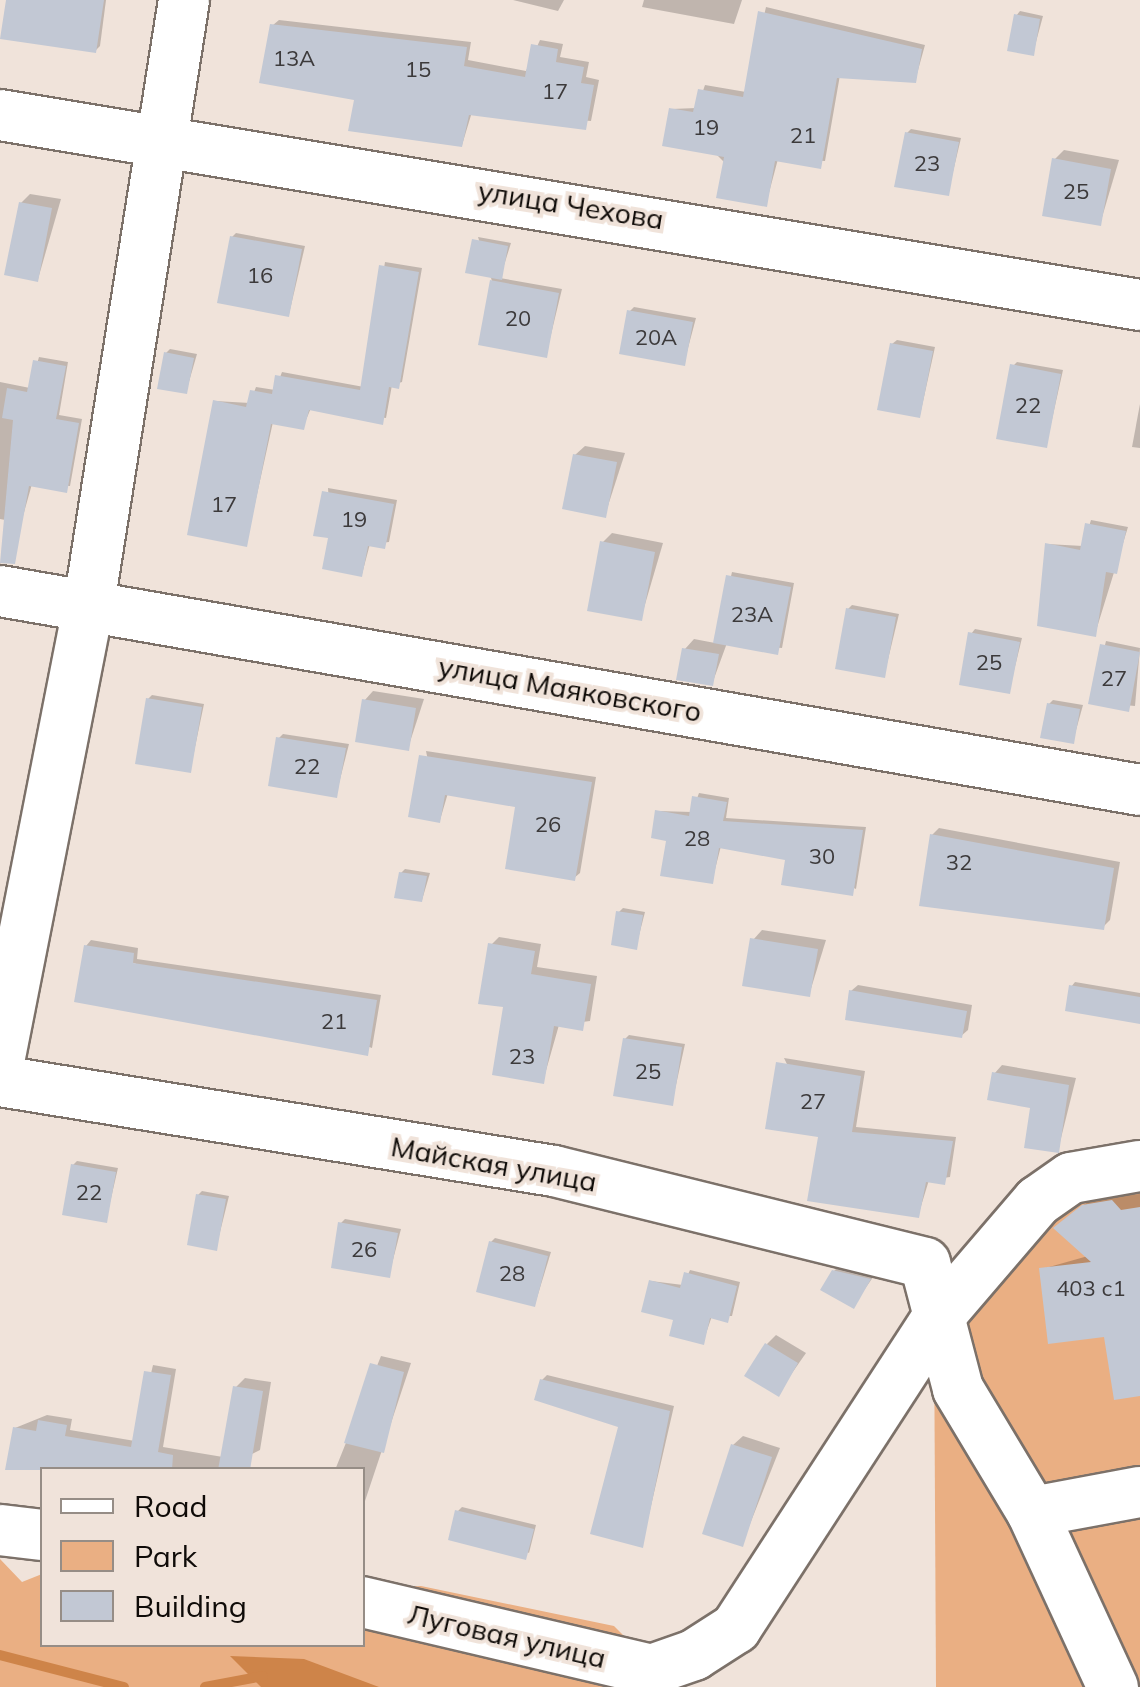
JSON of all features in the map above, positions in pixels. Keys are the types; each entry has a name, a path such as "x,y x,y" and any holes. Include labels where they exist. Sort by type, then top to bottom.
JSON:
{"street":[{"path":"0,1057 89,604 184,0"},
{"name":"улица Чехова","path":"0,115 1140,305"},
{"name":"улица Маяковского","path":"0,591 1140,790"},
{"name":"Майская улица","path":"0,1080 554,1171 925,1263 934,1322"},
{"path":"1113,1687 1032,1512 958,1389 934,1322 1038,1201 1070,1178 1140,1166"},
{"name":"Луговая улица","path":"365,1603 651,1670 736,1628 934,1322"},
{"path":"1032,1512 1140,1492"},
{"path":"0,1530 40,1535"}],"green space":[{"path":"1140,1159 1140,1687 936,1687 934,1322 988,1237"},
{"path":"0,1559 22,1582 40,1575 40,1647 365,1647 365,1589 421,1586 614,1626 675,1687 0,1687"}],"shaded area":[{"path":"230,1656 304,1659 379,1687 261,1687"}],"building":[{"path":"6,0 104,0 96,53 0,39"},
{"path":"758,11 922,49 916,83 837,78 821,169 775,161 767,207 716,198 724,157 662,146 669,108 693,112 698,89 743,97"},
{"path":"1014,14 1040,19 1034,56 1007,51"},
{"path":"270,24 467,47 464,66 525,77 531,44 558,49 556,62 584,67 581,83 594,85 586,130 469,115 462,147 348,131 354,100 259,83"},
{"path":"905,132 959,142 949,196 894,187"},
{"path":"1052,158 1111,169 1101,226 1042,216"},
{"path":"19,202 52,208 38,282 4,275"},
{"path":"230,236 302,249 289,317 217,303"},
{"path":"472,239 508,246 502,280 465,273"},
{"path":"379,265 419,272 399,389 389,387 383,425 309,410 304,430 271,424 247,547 187,535 213,400 246,407 250,390 272,394 275,375 360,390"},
{"path":"490,280 559,293 547,358 478,345"},
{"path":"627,310 693,322 685,366 619,354"},
{"path":"890,343 933,351 920,418 877,410"},
{"path":"164,352 194,358 187,394 157,389"},
{"path":"33,360 66,366 56,419 79,423 67,493 29,486 15,564 0,563 13,420 2,418 7,388 27,392"},
{"path":"1010,364 1061,374 1047,448 996,439"},
{"path":"573,454 617,462 606,518 562,509"},
{"path":"322,491 394,504 385,549 368,546 362,577 322,569 328,538 313,536"},
{"path":"1085,523 1126,531 1117,574 1106,572 1096,637 1037,626 1045,543 1080,550"},
{"path":"600,541 655,552 642,621 587,611"},
{"path":"726,575 791,587 778,655 713,643"},
{"path":"846,608 896,617 885,678 835,669"},
{"path":"968,632 1020,642 1010,694 959,685"},
{"path":"1100,644 1140,652 1129,712 1088,704"},
{"path":"682,648 719,654 713,686 676,680"},
{"path":"146,698 202,707 191,773 135,764"},
{"path":"362,699 416,708 409,751 355,742"},
{"path":"1047,703 1080,709 1074,744 1040,738"},
{"path":"276,737 346,748 337,798 268,786"},
{"path":"419,755 592,782 575,881 505,869 515,807 445,795 440,823 408,817"},
{"path":"692,796 727,802 723,821 863,830 853,896 781,885 785,860 719,848 713,884 660,876 666,841 651,838 655,810 689,816"},
{"path":"930,834 1114,868 1104,930 919,906"},
{"path":"399,872 427,876 422,902 394,898"},
{"path":"616,911 643,915 637,950 611,945"},
{"path":"750,938 818,949 810,997 742,986"},
{"path":"488,943 535,951 531,974 591,984 583,1031 554,1026 544,1084 492,1075 503,1007 478,1004"},
{"path":"84,945 134,953 133,963 377,1000 368,1056 74,1002"},
{"path":"1069,985 1140,997 1140,1024 1065,1011"},
{"path":"849,990 967,1011 962,1038 845,1020"},
{"path":"623,1038 682,1047 673,1106 613,1096"},
{"path":"776,1062 861,1076 852,1132 953,1141 945,1185 926,1182 919,1218 807,1201 818,1137 765,1129"},
{"path":"992,1072 1069,1085 1059,1153 1024,1148 1030,1108 987,1100"},
{"path":"71,1164 116,1172 107,1223 62,1215"},
{"path":"196,1194 226,1199 217,1251 187,1245"},
{"path":"1112,1200 1121,1210 1140,1207 1140,1396 1114,1400 1104,1337 1048,1344 1039,1268 1091,1262 1053,1228 1082,1205"},
{"path":"338,1222 398,1233 390,1278 331,1268"},
{"path":"489,1241 548,1256 535,1307 476,1292"},
{"path":"832,1270 871,1279 854,1309 820,1290"},
{"path":"684,1272 737,1286 728,1323 710,1318 704,1345 669,1336 673,1320 641,1312 649,1280 680,1288"},
{"path":"765,1343 798,1363 779,1397 744,1376"},
{"path":"370,1363 404,1372 384,1453 344,1443"},
{"path":"144,1371 171,1375 158,1452 173,1455 172,1467 5,1470 13,1427 36,1431 38,1420 67,1425 65,1436 131,1447"},
{"path":"540,1379 670,1411 643,1548 590,1534 618,1427 534,1400"},
{"path":"233,1386 263,1391 250,1467 219,1467"},
{"path":"731,1444 772,1457 743,1547 702,1534"},
{"path":"455,1510 534,1529 526,1560 448,1540"}],"waterway":[{"path":"0,1655 124,1687"},
{"path":"205,1687 263,1676"}]}
